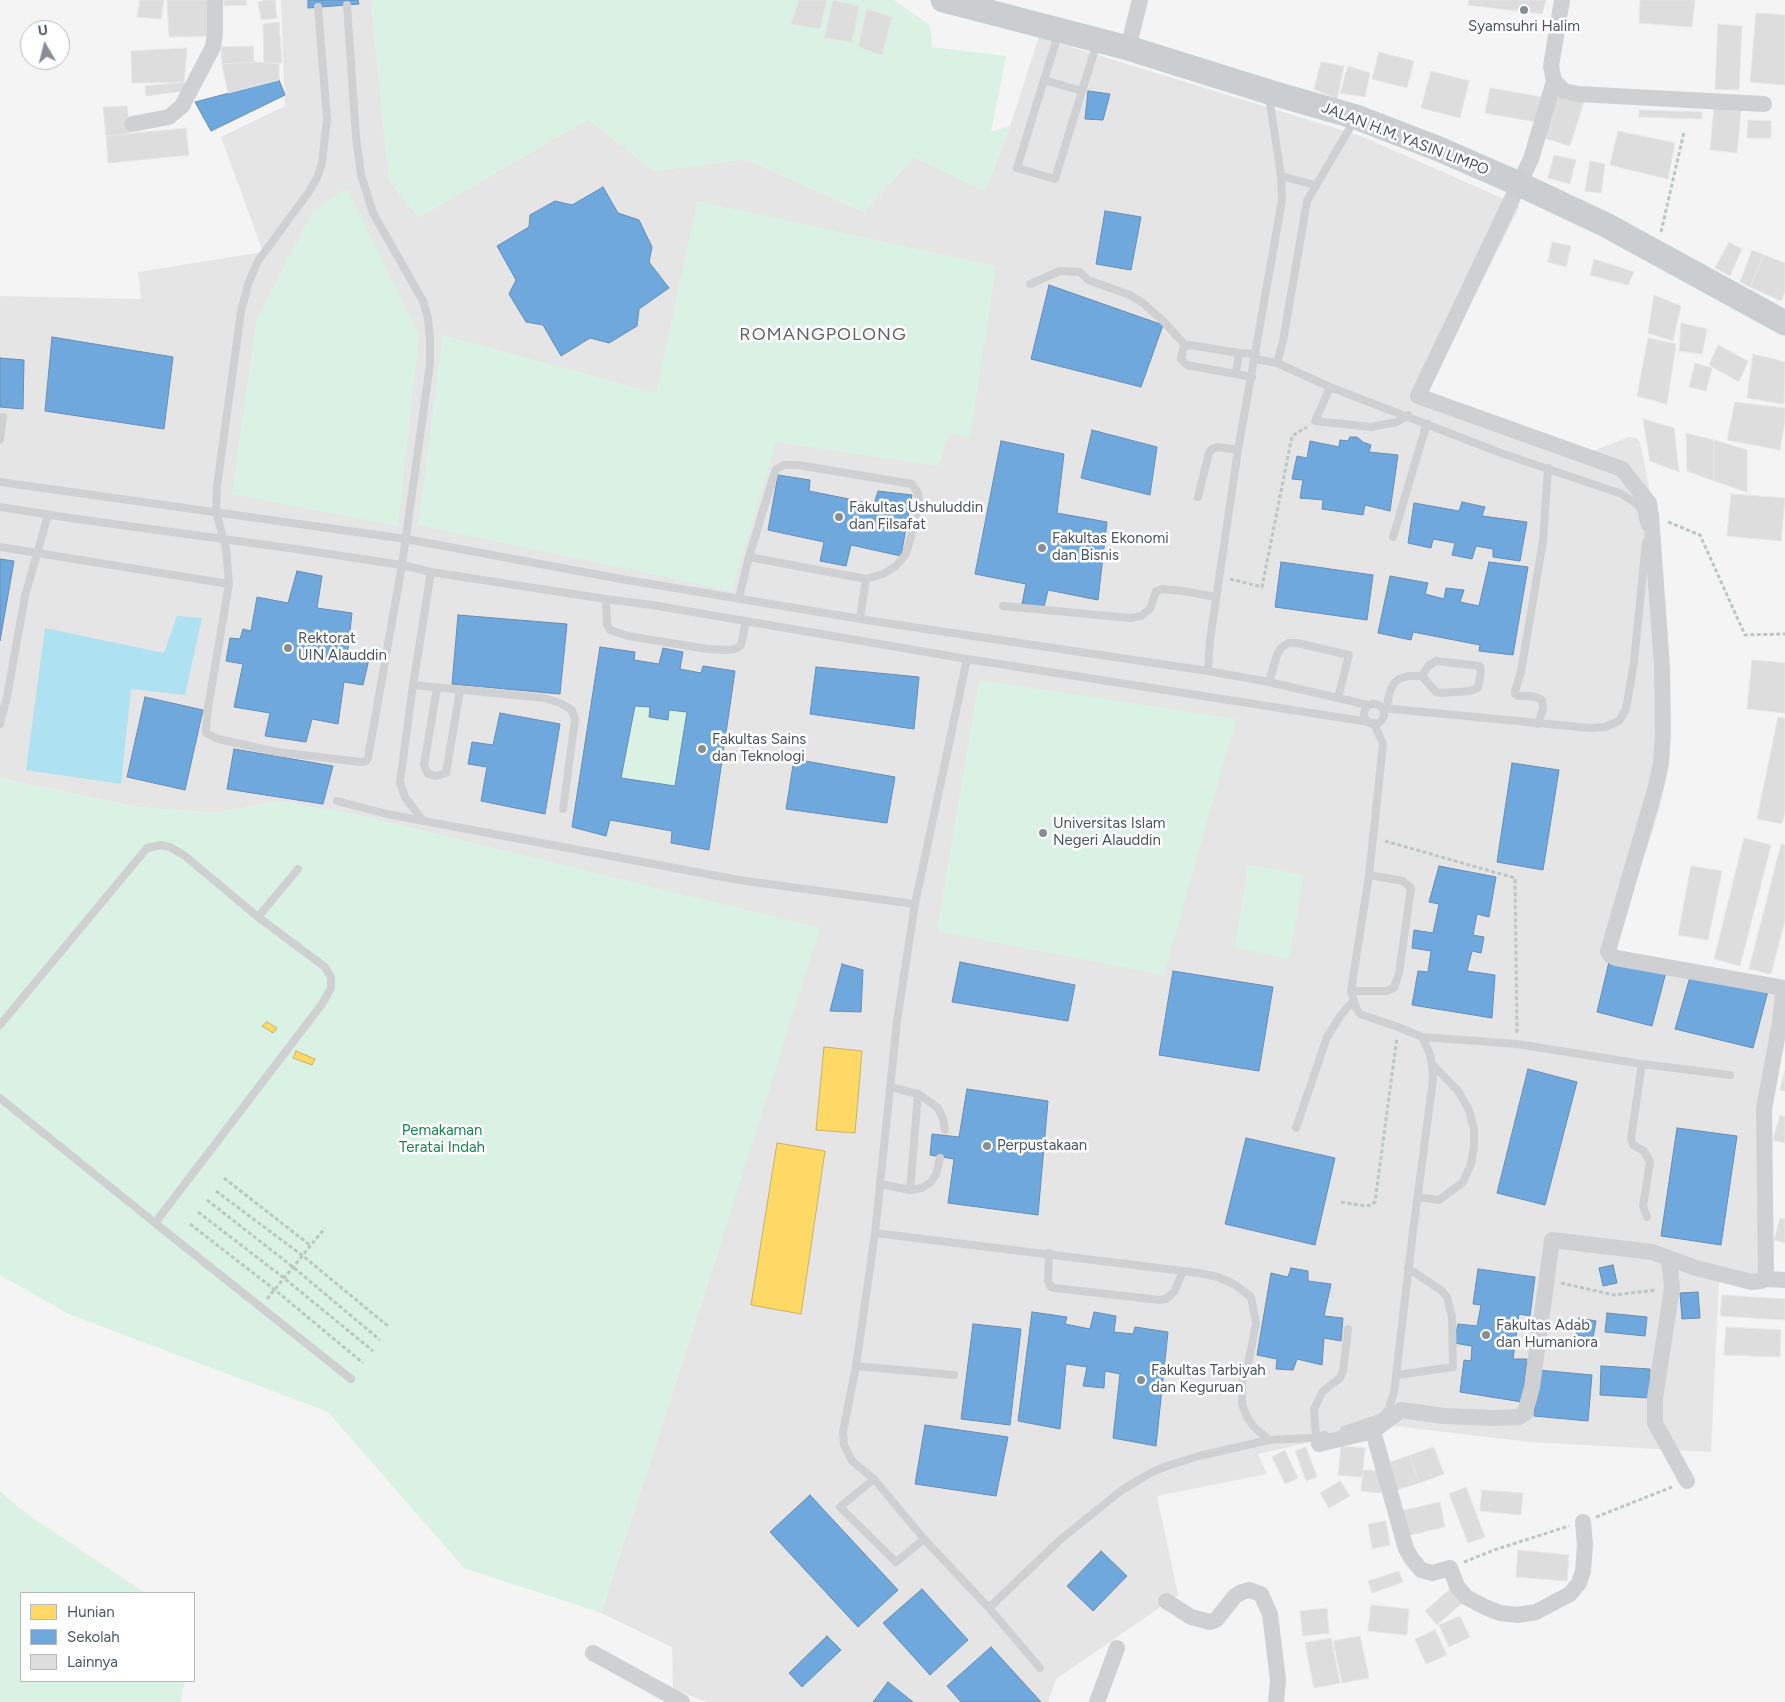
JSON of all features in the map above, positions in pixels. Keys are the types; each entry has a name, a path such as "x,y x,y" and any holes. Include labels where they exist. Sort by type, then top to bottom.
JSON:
{"main road":[{"name":"JALAN H.M. YASIN LIMPO","path":"943,0 1128,48 1356,117 1439,149 1606,225 1785,323"}],"street":[{"path":"132,124 168,117 182,106 213,46 215,0"},
{"path":"1128,48 1140,0"},
{"path":"1562,0 1551,66 1554,81 1531,159 1418,396 1622,469 1649,503 1662,666 1662,754 1653,796 1608,951 1610,955 1616,958 1785,987 1764,1109 1765,1279"},
{"path":"1554,81 1564,91 1578,94 1764,104"},
{"path":"1318,1440 1373,1431 1401,1410 1444,1416 1494,1418 1519,1418 1526,1413 1532,1387 1552,1240 1652,1252 1696,1268 1742,1280 1757,1282 1765,1279 1785,1280"},
{"path":"1669,1258 1672,1288 1655,1398 1655,1423 1687,1481"},
{"path":"1373,1431 1406,1549 1412,1559 1422,1570 1432,1573 1450,1568 1457,1586 1466,1597 1485,1607 1500,1613 1518,1615 1536,1612 1570,1594 1579,1583 1583,1571 1585,1545 1583,1522"},
{"path":"1166,1601 1191,1617 1210,1622 1216,1620 1236,1596 1242,1592 1249,1590 1261,1594 1270,1614 1278,1680 1276,1702"},
{"path":"1101,1701 1117,1648"},
{"path":"593,1653 682,1702"}],"lane":[{"path":"318,7 327,119 322,163 317,178 308,193 258,261 248,284 241,312 217,486 216,512 226,548 229,584 208,708 206,733 218,739 278,752 360,762 366,761 368,758 402,565 430,364 430,339 428,318 423,301 373,212 361,175 356,137 347,5"},
{"path":"1059,30 1017,168 1055,179 1098,40"},
{"path":"1044,80 1082,91"},
{"path":"1208,671 1210,640 1238,450 1282,200 1281,176 1269,92"},
{"path":"1277,363 1283,341 1307,202 1315,185 1323,176 1356,117"},
{"path":"1281,176 1315,185"},
{"path":"0,482 406,539 860,618 1208,671 1269,682 1368,705 1378,705 1384,709 1590,728 1605,727 1619,721 1622,717 1626,709 1634,662 1646,544 1645,526 1638,505 1622,494 1610,489 1501,453 1408,415 1330,387 1277,363 1256,356 1186,346 1143,303 1130,295 1088,280 1080,272 1060,271 1030,284"},
{"path":"1186,346 1183,348 1181,359 1187,365 1252,377"},
{"path":"1236,374 1239,353"},
{"path":"1330,387 1315,420 1371,428 1397,422 1408,415"},
{"path":"0,440 3,417"},
{"path":"1392,537 1427,423"},
{"path":"1198,497 1209,453 1212,449 1217,447 1238,450"},
{"path":"739,598 749,556 776,469 784,465 798,466 912,484 918,493 919,501 906,554 896,566 884,574 866,579 749,556"},
{"path":"1538,724 1543,709 1542,700 1529,696 1518,696 1515,694 1515,691 1521,672 1543,541 1548,468"},
{"path":"0,507 402,565 431,572 652,605 746,622 1372,723 1382,718 1394,683 1408,676 1422,676"},
{"path":"0,724 7,697 25,596 48,515"},
{"path":"0,547 229,584"},
{"path":"423,821 405,797 400,782 431,572"},
{"path":"860,618 866,579"},
{"path":"1003,606 1130,618 1141,616 1150,608 1156,591 1162,589 1216,597"},
{"path":"606,599 607,624 610,630 628,636 707,649 736,649 741,645 746,622"},
{"path":"1269,682 1277,655 1281,648 1288,644 1297,642 1350,654 1338,698"},
{"path":"967,658 915,904 897,1021 880,1184 856,1366 843,1432 844,1445 852,1461 874,1479 924,1539 989,1608 1040,1668"},
{"path":"1436,661 1477,664 1481,668 1478,686 1470,690 1442,693 1432,688 1422,676 1431,662 1436,661"},
{"path":"413,686 544,698 560,703 572,710 575,720 563,809"},
{"path":"436,688 424,766 428,774 436,776 446,773 460,690"},
{"path":"1368,705 1364,714 1365,719 1372,723 1383,744 1374,838 1351,991 1353,1001 1360,1014 1422,1037 1517,1044 1642,1064 1730,1075"},
{"path":"337,801 423,821 739,880 915,904"},
{"path":"0,1025 147,848 161,845 170,847 185,856 258,916 325,967 331,977 331,988 322,1004 155,1223"},
{"path":"258,916 298,870"},
{"path":"1351,991 1386,991 1394,988 1397,982 1402,953 1411,888 1403,882 1369,875"},
{"path":"1296,1128 1327,1036 1353,1001"},
{"path":"989,1608 1067,1534 1104,1503 1152,1472 1199,1456 1269,1440 1318,1440 1382,1417 1388,1410 1397,1375 1408,1268 1432,1094 1432,1064 1422,1037"},
{"path":"1418,1197 1439,1200 1463,1182 1471,1164 1474,1147 1474,1129 1469,1110 1458,1092 1432,1064"},
{"path":"1642,1064 1631,1138 1634,1145 1644,1151 1650,1162 1643,1206 1647,1217"},
{"path":"890,1087 918,1094 938,1108 945,1130"},
{"path":"910,1190 918,1094"},
{"path":"0,1098 351,1379"},
{"path":"880,1184 910,1190 922,1188 931,1182 936,1174 940,1158"},
{"path":"874,1233 1199,1272 1234,1284 1251,1297 1256,1323 1249,1360 1242,1382 1242,1404 1247,1418 1269,1440"},
{"path":"1049,1254 1048,1281 1051,1287 1054,1288 1160,1300 1166,1299 1174,1292 1182,1271"},
{"path":"1397,1375 1453,1367 1452,1317 1446,1297 1442,1291 1408,1268"},
{"path":"1318,1440 1314,1409 1323,1392 1340,1378 1343,1371 1348,1329"},
{"path":"856,1366 954,1375"},
{"path":"874,1479 840,1506 896,1562 924,1539"}],"path":[{"path":"1656,252 1684,132"},
{"path":"1220,577 1262,587 1292,436 1315,420"},
{"path":"1651,515 1700,535 1745,635 1785,634"},
{"path":"1374,838 1515,878 1517,1044"},
{"path":"1341,1202 1366,1206 1372,1205 1375,1202 1398,1027"},
{"path":"224,1178 311,1246"},
{"path":"216,1191 303,1256 389,1327"},
{"path":"207,1200 293,1267 380,1340"},
{"path":"198,1212 284,1278 373,1351"},
{"path":"190,1224 362,1363"},
{"path":"261,1307 325,1228"},
{"path":"1546,1280 1614,1295 1672,1288"}],"shaded area":[{"name":"Universitas Islam Negeri Alauddin","path":"281,0 371,0 389,181 419,217 588,119 654,171 746,159 864,212 914,157 985,191 1010,126 1039,37 1361,136 1520,206 1425,394 1593,451 1629,437 1636,438 1640,442 1654,512 1670,756 1660,807 1646,852 1604,948 1785,982 1770,1114 1771,1285 1719,1280 1711,1452 1530,1442 1386,1425 1258,1454 1267,1474 1157,1496 1178,1595 1056,1679 1048,1702 708,1702 673,1689 672,1647 601,1613 719,1249 280,801 214,813 137,807 0,778 0,296 141,299 138,272 263,252 221,137 285,106"}],"green space":[{"path":"371,0 894,0 930,25 932,47 1006,56 991,132 1010,126 985,191 914,157 864,212 746,159 654,171 588,119 419,217 389,182"},
{"path":"347,188 419,333 398,526 232,494 257,318 313,211"},
{"path":"697,201 996,266 970,438 949,433 939,466 776,442 732,591 418,525 443,335 656,393"},
{"path":"979,680 1236,719 1164,975 937,931"},
{"path":"635,706 650,707 649,717 668,720 669,710 687,712 675,786 621,778"},
{"name":"Pemakaman Teratai Indah","path":"0,778 137,807 214,813 280,801 360,815 820,928 719,1249 601,1613 464,1568 328,1412 69,1314 0,1275"},
{"path":"1248,865 1304,875 1289,959 1235,947"},
{"path":"0,1491 24,1512 144,1592 20,1592 20,1682 185,1682 180,1702 0,1702"}],"water":[{"path":"177,616 202,618 185,695 131,689 121,784 26,770 45,628 164,653"}],"building: Hunian":[{"path":"267,1022 277,1028 273,1033 262,1026"},
{"path":"824,1047 862,1051 855,1133 816,1130"},
{"path":"296,1051 315,1059 312,1065 293,1058"},
{"path":"777,1143 825,1151 801,1314 751,1305"}],"building: Sekolah":[{"path":"308,0 358,0 359,4 308,8"},
{"path":"279,80 285,95 211,131 195,102"},
{"path":"1088,91 1110,94 1103,120 1085,119"},
{"path":"603,187 618,213 639,220 652,247 649,262 669,288 639,309 637,326 609,343 590,338 561,356 543,325 526,322 509,294 516,280 497,246 529,227 530,215 555,201 572,205"},
{"path":"1105,211 1141,217 1131,270 1096,264"},
{"path":"1049,285 1163,325 1141,387 1031,359"},
{"path":"52,337 173,357 164,429 45,411"},
{"path":"0,358 24,360 23,409 0,407"},
{"path":"1092,430 1157,447 1150,495 1081,478"},
{"path":"1350,437 1357,437 1371,445 1369,452 1398,455 1390,511 1365,505 1363,515 1322,509 1323,500 1300,498 1303,480 1292,479 1297,456 1307,458 1310,441 1339,447 1340,440 1348,441"},
{"name":"Fakultas Ekonomi dan Bisnis","path":"1001,441 1064,454 1057,513 1107,522 1098,600 1048,590 1044,607 1022,604 1026,584 975,574"},
{"name":"Fakultas Ushuluddin dan Filsafat","path":"778,475 810,480 809,491 874,504 878,491 912,495 901,556 851,545 846,566 820,561 824,542 768,530"},
{"path":"1462,502 1485,507 1482,516 1527,522 1520,561 1493,557 1493,549 1476,546 1472,559 1452,555 1455,543 1433,539 1431,548 1408,543 1414,503 1459,511"},
{"path":"0,559 14,561 0,641"},
{"path":"1281,562 1373,575 1367,620 1275,607"},
{"path":"1489,562 1528,567 1513,655 1479,651 1480,645 1413,632 1411,640 1378,633 1390,576 1428,583 1425,594 1444,599 1446,588 1464,590 1460,602 1479,606"},
{"name":"Rektorat UIN Alauddin","path":"297,571 322,576 317,608 352,613 347,657 369,659 363,685 344,682 338,724 312,719 306,742 265,736 270,713 234,707 243,664 226,661 230,638 240,639 243,629 251,631 257,597 288,603"},
{"path":"458,615 567,624 560,694 452,684"},
{"name":"Fakultas Sains dan Teknologi","path":"600,647 635,652 634,660 659,664 663,648 683,652 680,669 701,673 703,666 735,671 709,850 671,843 672,831 610,820 606,836 572,827","holes":["635,706 650,707 649,717 668,720 669,710 687,712 675,786 621,778"]},
{"path":"816,667 919,677 914,729 810,714"},
{"path":"145,697 203,710 185,790 127,777"},
{"path":"500,713 560,724 545,814 481,801 487,767 468,764 472,742 493,745"},
{"path":"234,749 333,766 323,804 227,789"},
{"path":"794,759 895,777 887,823 786,809"},
{"path":"1512,763 1559,770 1543,870 1497,862"},
{"path":"1439,866 1496,877 1489,917 1477,914 1473,935 1484,937 1481,953 1472,951 1467,971 1495,975 1492,1018 1412,1005 1418,971 1428,972 1431,951 1412,948 1414,930 1433,933 1439,904 1429,902"},
{"path":"960,962 1075,985 1068,1021 952,1002"},
{"path":"1609,962 1666,972 1652,1026 1597,1012"},
{"path":"842,964 863,970 861,1012 830,1011"},
{"path":"1173,971 1273,987 1259,1071 1159,1055"},
{"path":"1690,977 1768,991 1753,1048 1675,1029"},
{"path":"1528,1069 1577,1082 1545,1205 1497,1193"},
{"name":"Perpustakaan","path":"967,1089 1048,1101 1038,1215 948,1203 954,1159 930,1155 932,1134 959,1137"},
{"path":"1677,1128 1737,1136 1721,1245 1661,1236"},
{"path":"1246,1138 1335,1158 1315,1245 1225,1224"},
{"path":"1613,1265 1617,1283 1603,1286 1599,1268"},
{"path":"1291,1268 1308,1271 1308,1281 1331,1284 1324,1316 1343,1318 1341,1341 1324,1338 1322,1365 1297,1359 1293,1370 1276,1369 1277,1359 1257,1355 1271,1273 1288,1277"},
{"name":"Fakultas Adab dan Humaniora","path":"1478,1269 1535,1277 1530,1316 1519,1314 1513,1359 1527,1359 1522,1402 1460,1392 1464,1360 1471,1361 1472,1346 1454,1343 1458,1324 1477,1326 1481,1305 1473,1304"},
{"path":"1698,1292 1700,1318 1682,1319 1680,1293"},
{"name":"Fakultas Tarbiyah dan Keguruan","path":"1032,1312 1067,1317 1065,1324 1090,1329 1094,1312 1116,1316 1114,1332 1133,1334 1135,1327 1168,1332 1156,1446 1113,1438 1120,1374 1105,1371 1104,1388 1083,1386 1087,1367 1066,1364 1060,1429 1018,1421"},
{"path":"1607,1313 1647,1317 1645,1336 1605,1332"},
{"path":"1579,1318 1596,1321 1593,1338 1576,1335"},
{"path":"973,1324 1021,1329 1010,1425 961,1419"},
{"path":"1601,1366 1650,1369 1649,1398 1600,1395"},
{"path":"1538,1370 1592,1375 1588,1421 1534,1416"},
{"path":"925,1425 1008,1437 996,1496 915,1484"},
{"path":"810,1495 898,1590 858,1627 770,1532"},
{"path":"1101,1551 1127,1576 1093,1611 1067,1586"},
{"path":"922,1589 968,1640 930,1675 883,1623"},
{"path":"827,1636 841,1650 802,1687 789,1673"},
{"path":"991,1647 1041,1702 961,1702 947,1686"},
{"path":"888,1682 913,1702 873,1702"}],"building: Lainnya":[{"path":"140,0 164,0 161,19 137,17"},
{"path":"167,0 207,0 209,36 169,37"},
{"path":"224,0 246,0 247,5 224,6"},
{"path":"275,0 277,18 261,20 258,2"},
{"path":"799,0 827,0 820,29 791,24"},
{"path":"833,0 859,6 852,42 824,38"},
{"name":"Syamsuhri Halim","path":"1469,0 1546,0 1542,14 1468,5"},
{"path":"1640,0 1695,0 1692,27 1639,23"},
{"path":"867,9 892,17 882,55 858,47"},
{"path":"1756,13 1785,15 1785,85 1750,82"},
{"path":"279,22 282,63 264,63 263,24"},
{"path":"1718,24 1742,26 1739,90 1715,89"},
{"path":"253,46 254,62 222,64 221,47"},
{"path":"187,48 184,82 132,83 131,51"},
{"path":"1379,52 1414,61 1407,88 1372,79"},
{"path":"254,62 279,64 279,80 228,93 222,64"},
{"path":"1321,62 1344,66 1337,99 1314,89"},
{"path":"1348,66 1370,73 1365,97 1340,93"},
{"path":"1431,71 1469,81 1460,118 1421,108"},
{"path":"184,82 185,91 146,96 145,86"},
{"path":"1490,88 1541,97 1536,122 1485,113"},
{"path":"1556,96 1584,101 1570,146 1544,138"},
{"path":"127,106 130,134 106,136 103,107"},
{"path":"1714,107 1741,110 1737,153 1710,150"},
{"path":"1639,110 1702,112 1702,119 1639,117"},
{"path":"1748,120 1771,121 1771,138 1747,138"},
{"path":"186,128 189,155 108,163 106,136"},
{"path":"1618,131 1675,143 1668,179 1610,165"},
{"path":"1554,155 1576,160 1570,184 1548,178"},
{"path":"1590,161 1605,164 1601,193 1585,191"},
{"path":"1552,242 1571,246 1566,267 1548,262"},
{"path":"1729,242 1742,249 1730,276 1715,268"},
{"path":"1752,250 1764,255 1750,287 1740,282"},
{"path":"1764,255 1785,263 1785,292 1781,301 1750,287"},
{"path":"1594,259 1634,272 1628,285 1590,275"},
{"path":"1654,295 1681,306 1673,341 1648,333"},
{"path":"1681,323 1707,329 1702,354 1679,351"},
{"path":"1648,338 1676,344 1667,404 1637,396"},
{"path":"1718,345 1748,361 1739,382 1709,365"},
{"path":"1753,354 1785,362 1784,404 1747,398"},
{"path":"1695,363 1712,368 1706,391 1689,387"},
{"path":"1735,402 1785,408 1780,450 1727,440"},
{"path":"1643,419 1674,428 1679,472 1650,461"},
{"path":"1686,433 1714,440 1714,481 1687,471"},
{"path":"1714,440 1747,450 1747,492 1714,481"},
{"path":"1731,494 1785,498 1781,541 1727,536"},
{"path":"1752,660 1785,663 1785,713 1747,709"},
{"path":"1778,717 1785,719 1785,811 1782,824 1757,819"},
{"path":"1744,838 1771,845 1740,966 1714,959"},
{"path":"1781,844 1785,845 1785,920 1771,974 1749,969"},
{"path":"1691,866 1722,871 1708,940 1678,935"},
{"path":"1785,1071 1785,1091 1780,1090"},
{"path":"1780,1115 1785,1117 1785,1143 1773,1140"},
{"path":"1780,1218 1785,1219 1785,1243 1774,1240"},
{"path":"1722,1295 1785,1299 1785,1320 1720,1316"},
{"path":"1726,1327 1781,1330 1780,1357 1724,1355"},
{"path":"1341,1446 1365,1448 1362,1477 1338,1475"},
{"path":"1306,1447 1317,1477 1306,1481 1295,1451"},
{"path":"1434,1447 1444,1474 1419,1483 1410,1455"},
{"path":"1285,1450 1298,1478 1285,1484 1272,1457"},
{"path":"1410,1455 1419,1483 1397,1490 1385,1464"},
{"path":"1363,1470 1383,1471 1381,1493 1361,1491"},
{"path":"1340,1481 1350,1496 1329,1508 1320,1493"},
{"path":"1466,1487 1485,1537 1468,1543 1449,1494"},
{"path":"1482,1490 1523,1493 1521,1515 1480,1511"},
{"path":"1440,1502 1445,1527 1406,1536 1400,1511"},
{"path":"1386,1521 1390,1545 1372,1549 1368,1524"},
{"path":"1518,1550 1569,1555 1567,1581 1516,1577"},
{"path":"1399,1571 1403,1582 1372,1593 1368,1581"},
{"path":"1450,1589 1462,1603 1437,1625 1425,1611"},
{"path":"1371,1605 1409,1609 1407,1635 1368,1631"},
{"path":"1327,1608 1329,1633 1303,1636 1300,1611"},
{"path":"1460,1616 1470,1637 1449,1647 1439,1625"},
{"path":"1435,1630 1447,1655 1426,1664 1415,1639"},
{"path":"1360,1636 1369,1678 1342,1683 1333,1641"},
{"path":"1331,1638 1340,1683 1314,1688 1305,1643"}],"place":[{"name":"Syamsuhri Halim","path":"1524,10"},
{"name":"Fakultas Ushuluddin dan Filsafat","path":"839,517"},
{"name":"Fakultas Ekonomi dan Bisnis","path":"1042,548"},
{"name":"Rektorat UIN Alauddin","path":"288,648"},
{"name":"Fakultas Sains dan Teknologi","path":"702,749"},
{"name":"Universitas Islam Negeri Alauddin","path":"1043,833"},
{"name":"Perpustakaan","path":"987,1146"},
{"name":"Fakultas Adab dan Humaniora","path":"1486,1335"},
{"name":"Fakultas Tarbiyah dan Keguruan","path":"1141,1380"}],"district":[{"name":"ROMANGPOLONG","path":"823,335"}]}
